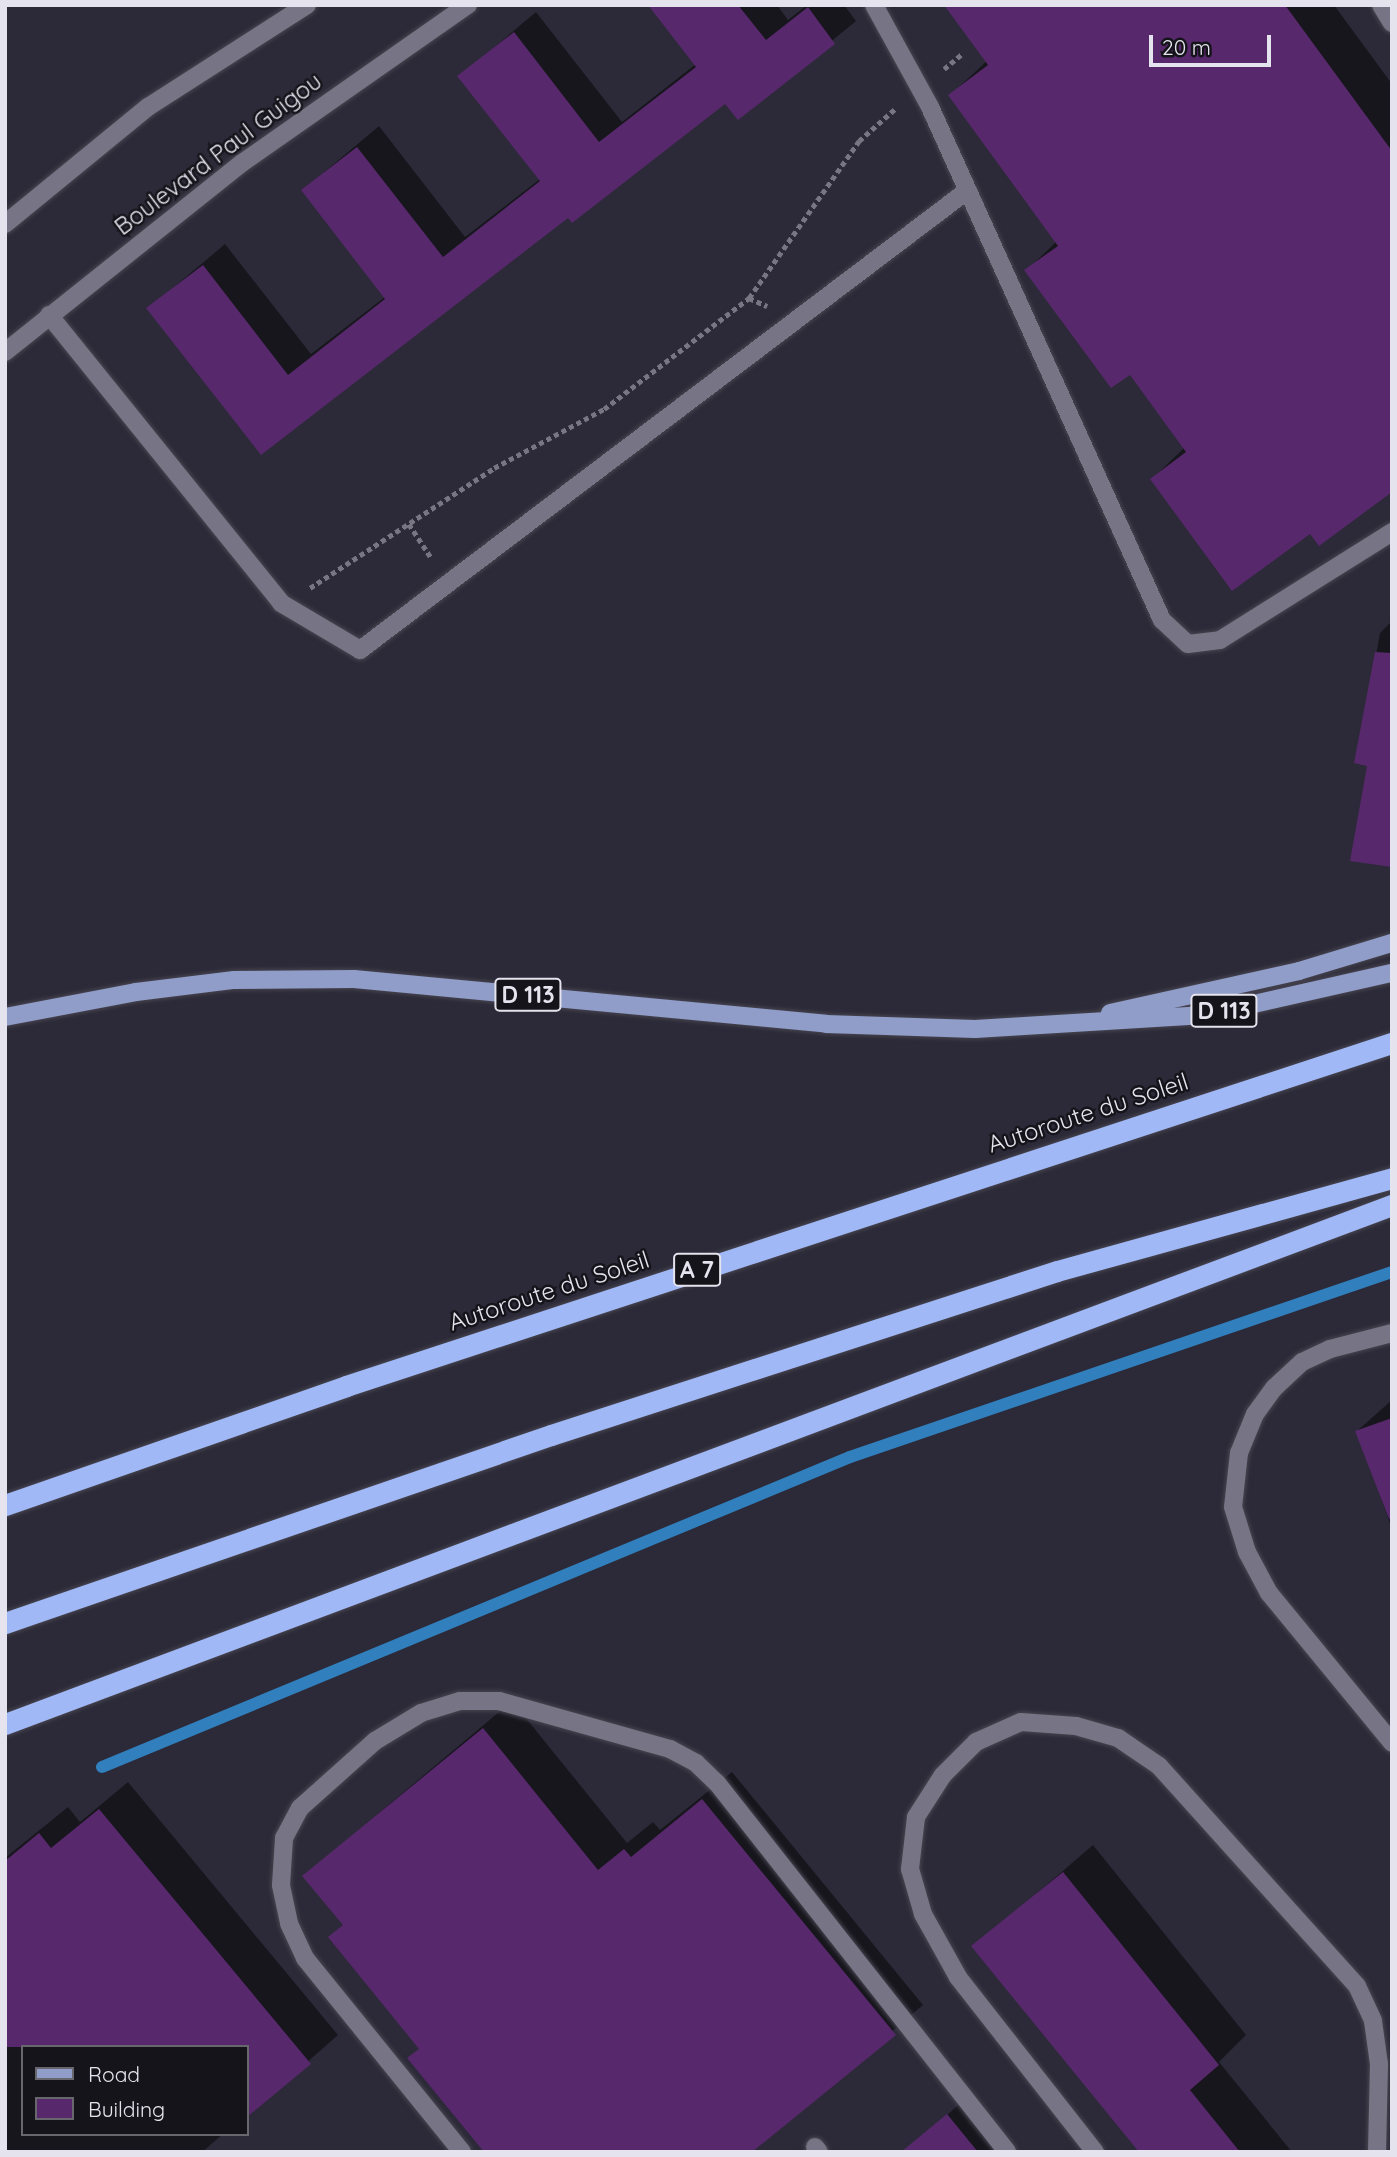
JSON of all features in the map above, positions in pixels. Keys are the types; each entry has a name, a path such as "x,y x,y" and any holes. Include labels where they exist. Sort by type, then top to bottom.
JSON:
{"highway":[{"name":"Autoroute du Soleil","path":"5,1505 399,1369 1392,1043"},
{"path":"5,1623 551,1435 1057,1271 1392,1178"},
{"path":"5,1724 1392,1205"}],"main road":[{"path":"1052,1026 1300,971 1392,943"},
{"name":"D 113","path":"5,1017 136,992 234,980 354,979 826,1024 975,1029 1205,1014 1392,973"}],"street":[{"path":"5,224 148,107 307,5"},
{"name":"Boulevard Paul Guigou","path":"5,352 242,163 468,5"},
{"path":"874,5 930,107 1162,620 1188,643 1220,640 1392,532"},
{"path":"1381,5 1392,23"},
{"path":"1390,5 1392,13"},
{"path":"49,315 281,603 360,650 968,190"},
{"path":"1392,1333 1302,1362 1274,1388 1255,1414 1239,1453 1233,1507 1247,1552 1269,1593 1392,1743"},
{"path":"462,2152 305,1958 289,1923 281,1885 284,1838 300,1808 375,1741 421,1713 460,1701 499,1701 670,1749 696,1763 717,1783 1007,2152"},
{"path":"1095,2152 958,1977 923,1914 910,1869 916,1817 943,1776 976,1742 1021,1722 1076,1726 1118,1738 1159,1766 1357,1986 1374,2021 1379,2064 1377,2152"}],"path":[{"path":"281,603 494,468 604,410 749,298 859,141 963,53"},
{"path":"409,524 447,584"}],"building":[{"path":"648,5 738,5 766,40 808,7 835,44 738,120 725,104 572,223 568,218 261,455 146,308 203,265 288,375 385,299 301,190 357,147 443,257 540,181 457,76 514,32 599,142 696,67"},
{"path":"944,5 1285,5 1392,151 1392,492 1319,546 1310,534 1232,591 1150,479 1186,452 1130,375 1111,388 1024,270 1058,246 948,95 988,65"},
{"path":"1375,652 1392,653 1392,867 1350,861 1367,766 1354,763"},
{"path":"1392,1418 1392,1518 1389,1519 1355,1431"},
{"path":"483,1728 598,1870 624,1849 631,1857 702,1799 896,2035 752,2152 484,2152 407,2058 419,2049 328,1937 343,1925 302,1876"},
{"path":"99,1809 311,2064 248,2116 248,2045 5,2047 5,1861 39,1833 51,1848"},
{"path":"1063,1872 1219,2065 1190,2090 1240,2152 1139,2152 971,1946"},
{"path":"947,2114 978,2152 901,2152"}],"waterway":[{"path":"102,1767 850,1457 1392,1272"}]}
